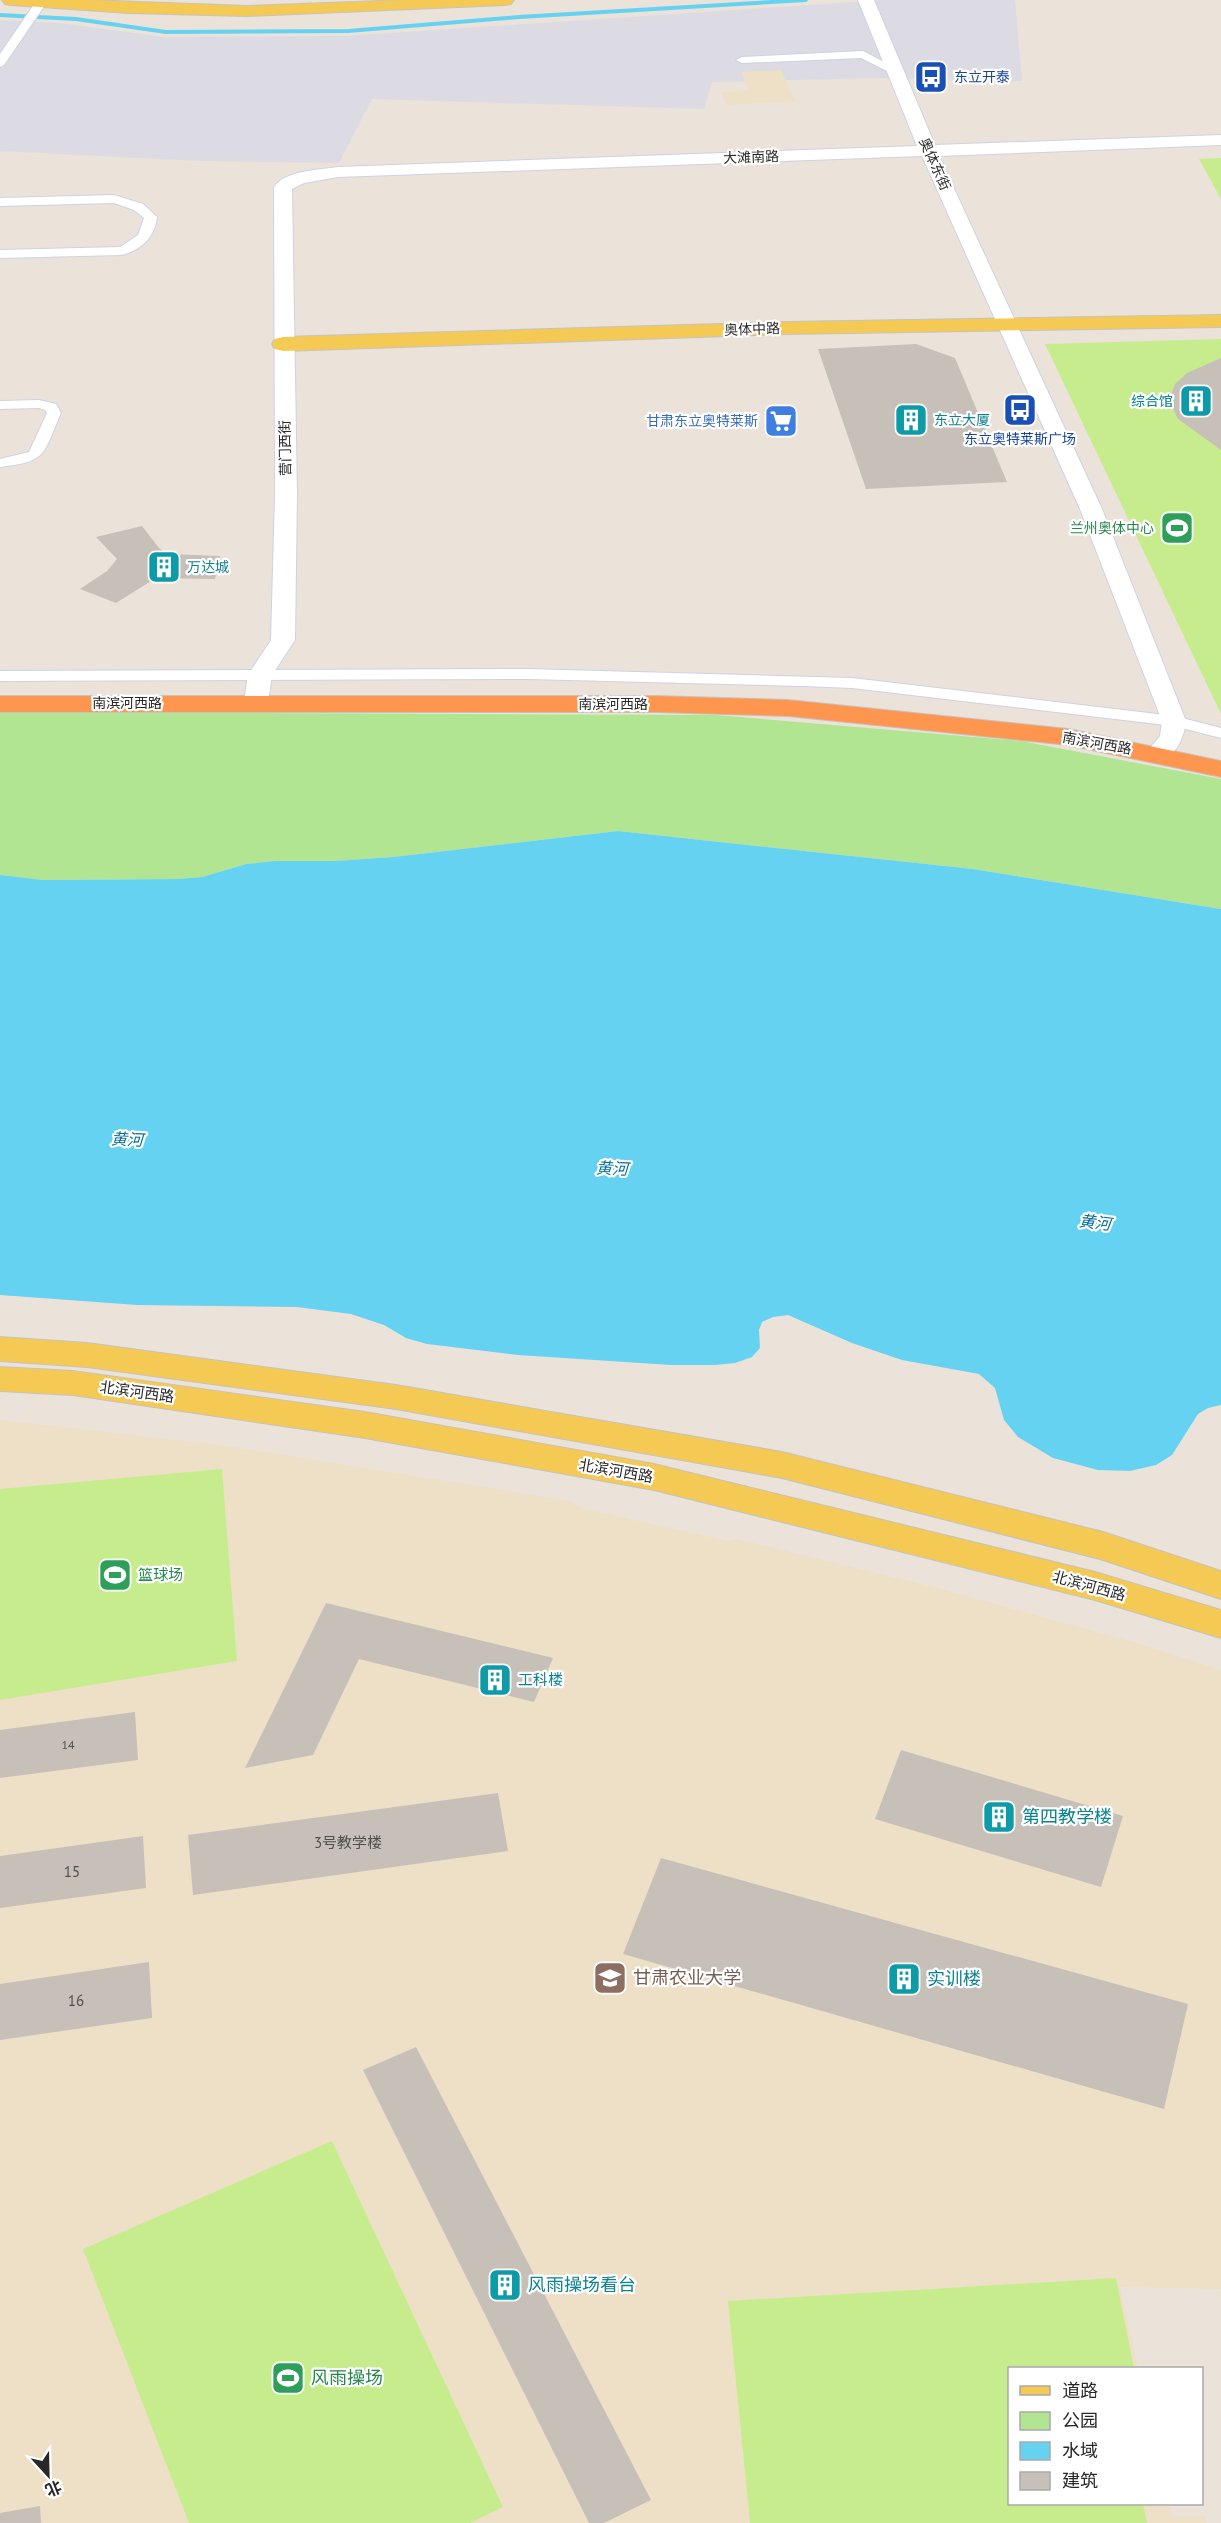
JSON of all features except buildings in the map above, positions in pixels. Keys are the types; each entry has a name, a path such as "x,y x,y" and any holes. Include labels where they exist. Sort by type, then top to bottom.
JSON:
{"highway":[{"name":"南滨河西路","path":"0,683 258,688 656,690 852,695 1067,721 1168,737 1221,750"},
{"name":"南滨河西路","path":"0,704 258,688"},
{"name":"南滨河西路","path":"1168,737 1221,769"}],"main road":[{"path":"11,0 34,12 347,9 506,0"},
{"path":"180,0 308,0"},
{"name":"奥体中路","path":"282,344 1221,312"},
{"name":"奥体中路","path":"1005,321 1221,321"},
{"name":"北滨河西路","path":"0,1349 87,1355 396,1397 782,1465 1103,1546 1221,1585"},
{"name":"北滨河西路","path":"0,1379 73,1383 364,1425 654,1477 1095,1586 1221,1624"},
{"path":"782,1465 1034,1513 1221,1567"}],"street":[{"name":"奥体东街","path":"866,0 928,150 1091,508 1168,737"},
{"path":"0,63 34,12"},
{"path":"742,60 863,54 897,72"},
{"name":"大滩南路","path":"283,187 299,179 338,172 1221,140"},
{"name":"营门西街","path":"258,688 283,640 286,495 282,344 283,187"},
{"path":"0,201 114,200 131,203 144,209 151,217 150,225 138,243 123,251 0,254"},
{"path":"0,405 39,404 51,407 54,413 35,455 23,460 0,463"},
{"name":"南滨河西路","path":"0,676 258,688"},
{"name":"南滨河西路","path":"1168,737 1221,733"}],"shaded area":[{"path":"886,0 1015,0 1022,81 881,78 712,82 704,109 372,99 339,163 199,161 0,151 0,20 59,23 165,37 345,36"},
{"path":"781,70 795,101 726,105 721,92 748,90 741,72"},
{"name":"甘肃农业大学","path":"0,1420 221,1445 566,1500 581,1508 728,1541 737,1539 938,1588 1144,1645 1221,1670 1221,2289 1120,2287 1138,2367 1008,2367 1008,2505 1170,2505 1173,2517 1205,2516 1207,2523 0,2523"}],"green space":[{"path":"1221,158 1221,199 1199,159"},
{"name":"兰州奥体中心","path":"1221,339 1221,714 1045,344"},
{"path":"0,712 716,715 1021,741 1221,779 1221,909 973,869 618,831 393,857 246,864 202,877 178,879 43,880 3,876 0,875"},
{"name":"篮球场","path":"222,1469 237,1661 0,1700 0,1489"},
{"name":"风雨操场","path":"332,2141 503,2507 470,2523 189,2523 83,2249"},
{"path":"1116,2278 1134,2367 1008,2367 1008,2505 1143,2505 1147,2523 750,2523 728,2301"}],"water":[{"name":"黄河","path":"618,831 973,869 1221,909 1221,1405 1208,1408 1198,1414 1172,1455 1156,1465 1130,1471 1098,1470 1053,1458 1018,1437 1004,1420 995,1388 979,1374 902,1360 852,1343 788,1315 773,1317 762,1322 759,1330 760,1348 752,1357 735,1363 715,1365 671,1365 518,1355 427,1344 406,1338 384,1325 351,1314 297,1307 137,1305 0,1295 0,875 43,880 178,879 202,877 246,864 393,857"}],"waterway":[{"path":"0,15 76,19 166,32 348,31 519,17 806,0"}],"place":[{"name":"东立开泰","path":"931,77"},
{"name":"综合馆","path":"1196,401"},
{"name":"东立奥特莱斯广场","path":"1020,410"},
{"name":"东立大厦","path":"911,420"},
{"name":"甘肃东立奥特莱斯","path":"781,421"},
{"name":"兰州奥体中心","path":"1177,528"},
{"name":"万达城","path":"164,567"},
{"name":"篮球场","path":"115,1575"},
{"name":"工科楼","path":"495,1680"},
{"name":"第四教学楼","path":"999,1817"},
{"name":"甘肃农业大学","path":"610,1978"},
{"name":"实训楼","path":"904,1979"},
{"name":"风雨操场看台","path":"505,2285"},
{"name":"风雨操场","path":"288,2378"}]}
